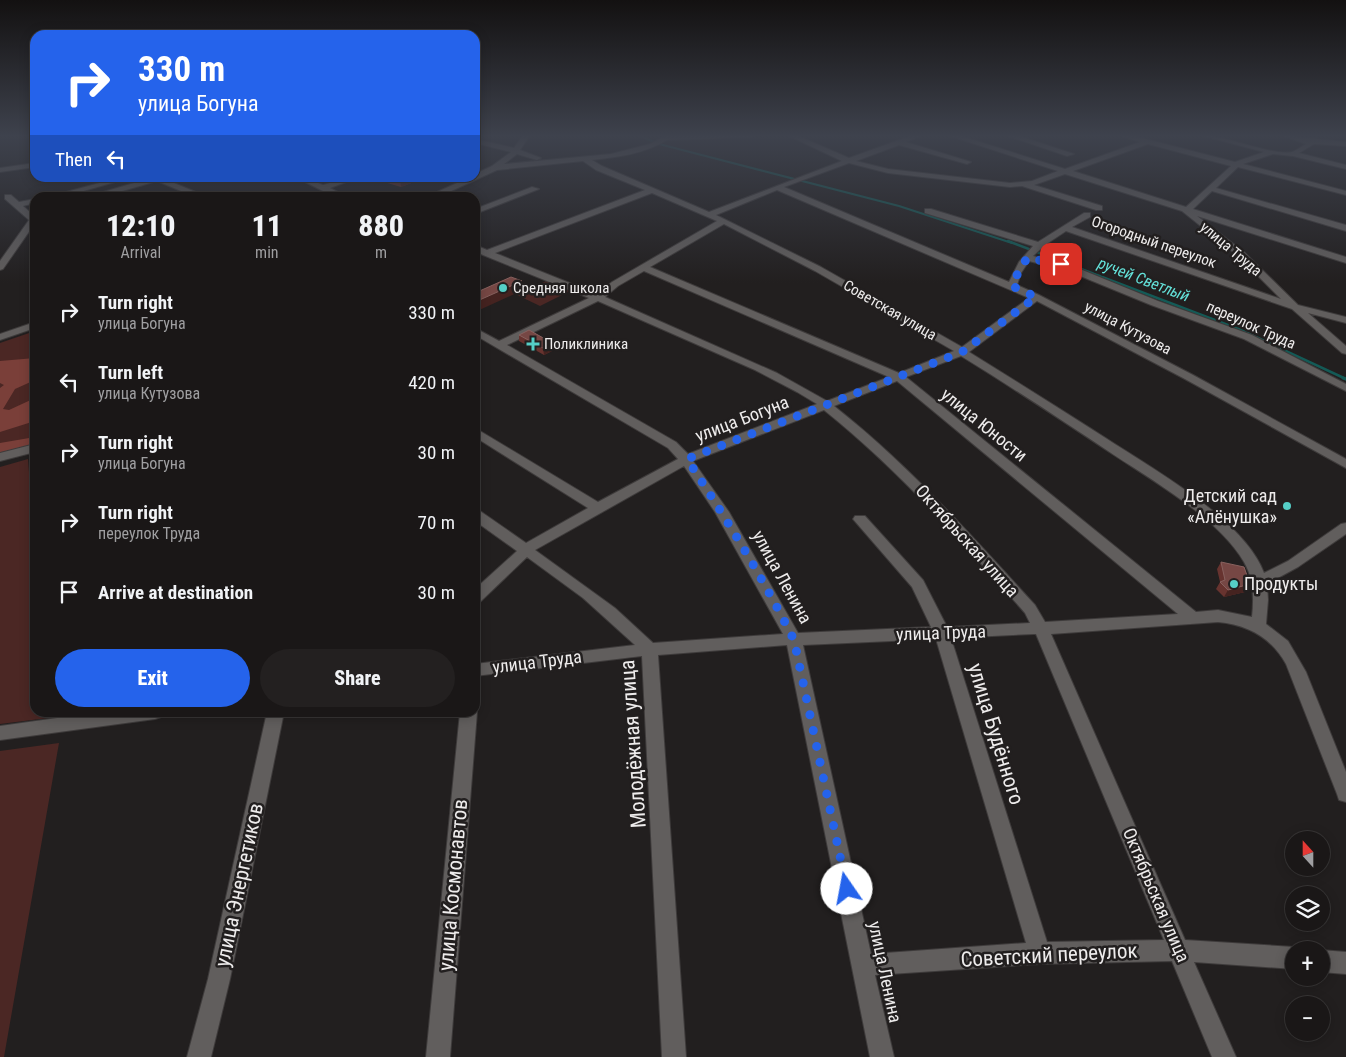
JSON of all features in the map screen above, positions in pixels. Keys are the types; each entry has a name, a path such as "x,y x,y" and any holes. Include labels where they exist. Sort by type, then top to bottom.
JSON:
{"street":[{"path":"71,192 101,184"},
{"path":"108,192 136,184"},
{"path":"173,184 192,192"},
{"path":"314,184 331,192"},
{"path":"322,188 333,184"},
{"path":"441,192 458,184"},
{"name":"Советская улица","path":"636,184 724,221 785,251 962,352 1142,468 1200,510 1233,537 1252,561 1260,581"},
{"path":"709,215 784,184"},
{"path":"1017,184 1024,185"},
{"path":"1105,184 1346,260"},
{"name":"улица Труда","path":"1216,184 1186,211 1241,254 1296,307 1346,351"},
{"path":"1313,184 1346,193"},
{"name":"Огородный переулок","path":"1024,185 1098,208"},
{"name":"улица Кутузова","path":"777,187 1036,297 1346,464"},
{"path":"1212,188 1346,228"},
{"path":"480,210 536,189"},
{"path":"486,252 650,191"},
{"path":"8,198 30,217"},
{"path":"18,206 30,202"},
{"path":"928,211 1038,245"},
{"path":"1012,286 1027,258 1038,245 1087,215"},
{"path":"500,344 599,297 615,284 724,221"},
{"path":"0,267 30,224"},
{"name":"Огородный переулок","path":"1066,228 1296,307 1346,320"},
{"name":"Октябрьская улица","path":"480,250 599,297 769,374 825,405 873,444 914,481 1030,609 1042,630 1224,1057"},
{"name":"переулок Труда","path":"1027,258 1047,260 1074,268 1144,299 1246,336 1271,347 1346,388"},
{"name":"улица Юности","path":"644,268 899,377 1193,618"},
{"name":"улица Богуна","path":"480,593 534,542 687,459 962,352 1036,297"},
{"path":"0,337 30,326"},
{"name":"улица Ленина","path":"480,334 672,445 687,459 726,518 775,603 794,640 882,1057"},
{"path":"480,435 598,508"},
{"path":"0,457 30,449"},
{"name":"Молодёжная улица","path":"480,517 527,550 629,627 650,650 674,1057"},
{"name":"улица Будённого","path":"860,519 918,584 942,633 1040,953"},
{"path":"1346,527 1293,564 1260,581 1262,595 1258,626 1276,638 1300,677 1346,794"},
{"name":"улица Труда","path":"480,669 650,650 794,640 1042,630 1218,616 1239,618 1258,626"},
{"path":"0,733 72,718 86,717"},
{"name":"улица Энергетиков","path":"199,1057 219,979 275,717"},
{"name":"улица Космонавтов","path":"438,1057 469,717"},
{"name":"Советский переулок","path":"863,965 1040,953 1179,950 1285,957"},
{"path":"1330,962 1346,963"}],"shaded area":[{"path":"546,281 570,291 540,306 517,295"},
{"path":"30,333 30,445 0,453 0,343"},
{"path":"30,358 30,382 15,389 3,409 9,410 30,400 30,423 0,432 0,388 4,385 0,383 0,361"},
{"path":"30,438 30,446 0,454 0,443"},
{"path":"28,459 30,486 30,717 48,718 0,724 0,467"},
{"path":"59,743 4,1057 0,1057 0,751"}],"building":[{"path":"511,277 522,281 480,300 480,291"},
{"path":"529,330 554,344 543,348 519,335"},
{"path":"1221,562 1244,567 1250,584 1228,590 1220,582 1225,580"}],"waterway":[{"name":"ручей Светлый","path":"815,184 899,206 1012,243"},
{"name":"ручей Светлый","path":"1008,241 1241,330 1346,379 1343,378"}],"place":[{"name":"Средняя школа","path":"503,288"},
{"name":"Поликлиника","path":"533,344"},
{"name":"Детский сад «Алёнушка»","path":"1287,506"},
{"name":"Продукты","path":"1234,584"}],"route":[{"path":"847,889 794,640 775,603 721,510 687,459 962,352 1036,297 1012,286 1027,258 1047,260 1061,264"}]}
